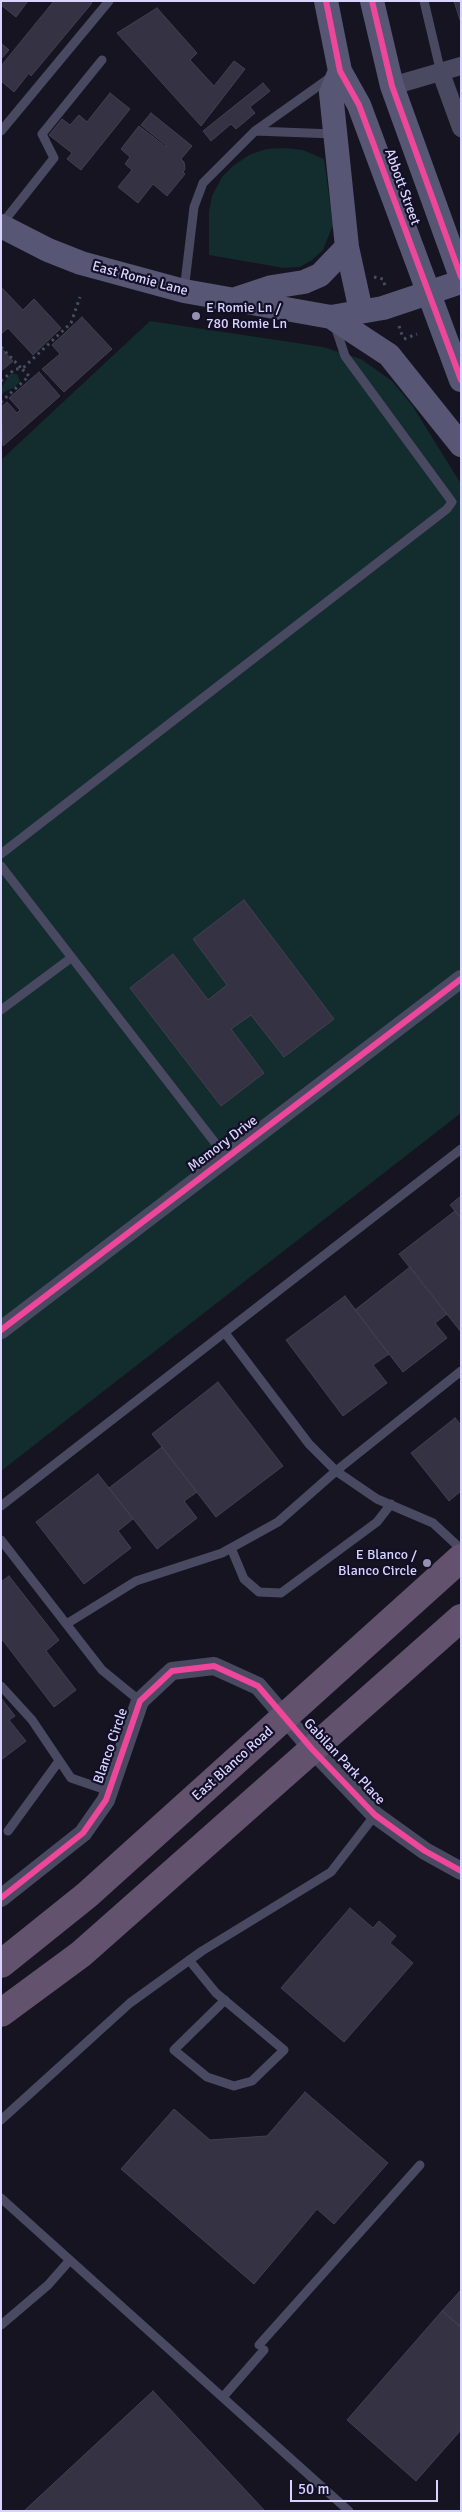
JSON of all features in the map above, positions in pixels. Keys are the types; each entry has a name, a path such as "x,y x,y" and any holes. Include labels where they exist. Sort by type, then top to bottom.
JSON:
{"highway":[{"name":"East Blanco Road","path":"1,1964 87,1895 287,1717 461,1558"},
{"path":"1,2013 81,1954 461,1618"}],"main road":[{"name":"Abbott Street","path":"326,1 340,71 359,105 461,380"},
{"name":"Abbott Street","path":"372,1 392,86 461,277"},
{"path":"340,71 331,93 347,246 361,311"},
{"name":"East Romie Lane","path":"1,225 48,250 81,263 184,291 229,301 331,318 382,308 461,282"},
{"path":"229,301 272,287 304,282 320,275 347,246"},
{"path":"331,318 389,355 461,445"}],"street":[{"path":"392,86 461,66"},
{"path":"441,73 461,128"},
{"name":"Memory Drive","path":"3,1324 461,979"},
{"name":"Blanco Circle","path":"1,1898 83,1833 106,1800 140,1701 172,1671 214,1666 258,1686 287,1717"},
{"name":"Gabilan Park Place","path":"287,1717 312,1749 375,1815 425,1851 461,1871"}],"lane":[{"path":"1,131 109,1"},
{"path":"424,1 441,73"},
{"path":"1,225 54,158 42,134 102,60"},
{"path":"184,291 194,207 204,183 254,131 340,71"},
{"path":"254,131 336,134"},
{"path":"1,854 447,509 452,502 345,356 331,318"},
{"path":"1,866 226,1157"},
{"path":"1,1010 71,958"},
{"path":"1,1506 461,1149"},
{"path":"225,1333 309,1444 336,1471 377,1498 433,1523 461,1549"},
{"path":"68,1624 136,1581 232,1548 278,1522 336,1471 461,1371"},
{"path":"232,1548 244,1578 254,1588 259,1592 281,1593 377,1522 391,1504"},
{"path":"1,1540 102,1670 140,1701"},
{"path":"1,1686 32,1720 71,1778 109,1791"},
{"path":"8,1831 58,1761"},
{"path":"1,2120 130,2003 189,1960 331,1872 375,1815"},
{"path":"189,1960 225,2000 284,2050 252,2081 234,2086 207,2077 174,2050 225,2000"},
{"path":"223,2397 261,2347 420,2164"},
{"path":"1,2198 349,2511"},
{"path":"1,2325 48,2285 70,2260"}],"path":[{"path":"1,381 15,369 22,369 71,322 80,297"},
{"path":"404,339 417,334"},
{"path":"1,347 29,376 1,402"}],"green space":[{"path":"285,148 303,150 324,159 333,225 323,250 312,260 300,267 284,268 209,255 209,212 212,196 222,177 234,165 249,155 266,149"},
{"path":"150,321 323,347 361,359 392,381 412,405 461,484 461,1113 1,1471 1,460"},
{"path":"10,374 17,374 20,381 15,387 4,392 1,396 1,388"}],"building":[{"path":"1,1 28,1 16,17 1,5"},
{"path":"54,1 90,1 92,3 31,76 29,73 14,92 1,81 1,66"},
{"path":"454,1 461,1 461,23"},
{"path":"157,8 197,53 190,60 214,86 234,61 245,69 201,126 117,33"},
{"path":"1,43 9,50 1,59"},
{"path":"263,83 270,91 250,107 255,113 236,129 231,124 211,141 203,131"},
{"path":"110,93 130,109 81,170 67,159 72,153 49,135 62,119 70,125 79,115 87,122"},
{"path":"151,113 192,146 181,159 184,162 185,169 183,172 185,174 167,196 153,184 138,203 118,187 132,170 125,164 130,157 121,149 139,126 167,146 141,125"},
{"path":"1,287 23,310 34,299 61,328 33,355 8,328 1,334"},
{"path":"82,317 112,349 64,392 42,369 60,354 52,345"},
{"path":"1,348 13,361 1,371"},
{"path":"39,372 60,396 3,446 1,407 7,402 17,413 20,410 9,398"},
{"path":"244,900 334,1019 284,1057 251,1015 231,1029 264,1073 221,1106 130,988 173,954 208,1000 227,985 193,939"},
{"path":"461,1196 461,1218 450,1205"},
{"path":"455,1211 461,1218 461,1332 399,1254"},
{"path":"410,1267 447,1314 435,1323 447,1338 403,1372 355,1310"},
{"path":"345,1296 389,1354 373,1365 387,1383 343,1416 286,1340"},
{"path":"218,1382 283,1466 216,1517 152,1434"},
{"path":"455,1418 461,1425 461,1491 449,1501 411,1453"},
{"path":"162,1447 197,1492 184,1501 197,1518 157,1549 109,1488"},
{"path":"98,1474 133,1519 118,1531 131,1548 84,1584 36,1522"},
{"path":"9,1576 59,1640 46,1651 76,1690 54,1707 1,1638 1,1582"},
{"path":"1,1698 15,1716 9,1720 26,1741 1,1760"},
{"path":"350,1908 373,1928 379,1921 396,1936 390,1943 413,1963 344,2042 281,1988"},
{"path":"305,2092 388,2163 334,2224 317,2209 254,2284 121,2169 174,2109 210,2140 267,2136"},
{"path":"461,2290 461,2327 442,2311"},
{"path":"442,2311 461,2327 461,2430 416,2481 347,2420"},
{"path":"153,2391 265,2511 24,2511"}],"cycle path":[{"path":"326,1 340,71 359,105 461,380"},
{"path":"372,1 392,86 461,277"},
{"path":"1,1330 461,979"},
{"path":"1,1898 83,1833 106,1800 140,1701 172,1671 214,1666 258,1686 312,1749 375,1815 425,1851 461,1871"}],"place":[{"name":"E Romie Ln / 780 Romie Ln","path":"196,316"},
{"name":"E Blanco / Blanco Circle","path":"427,1563"}]}
